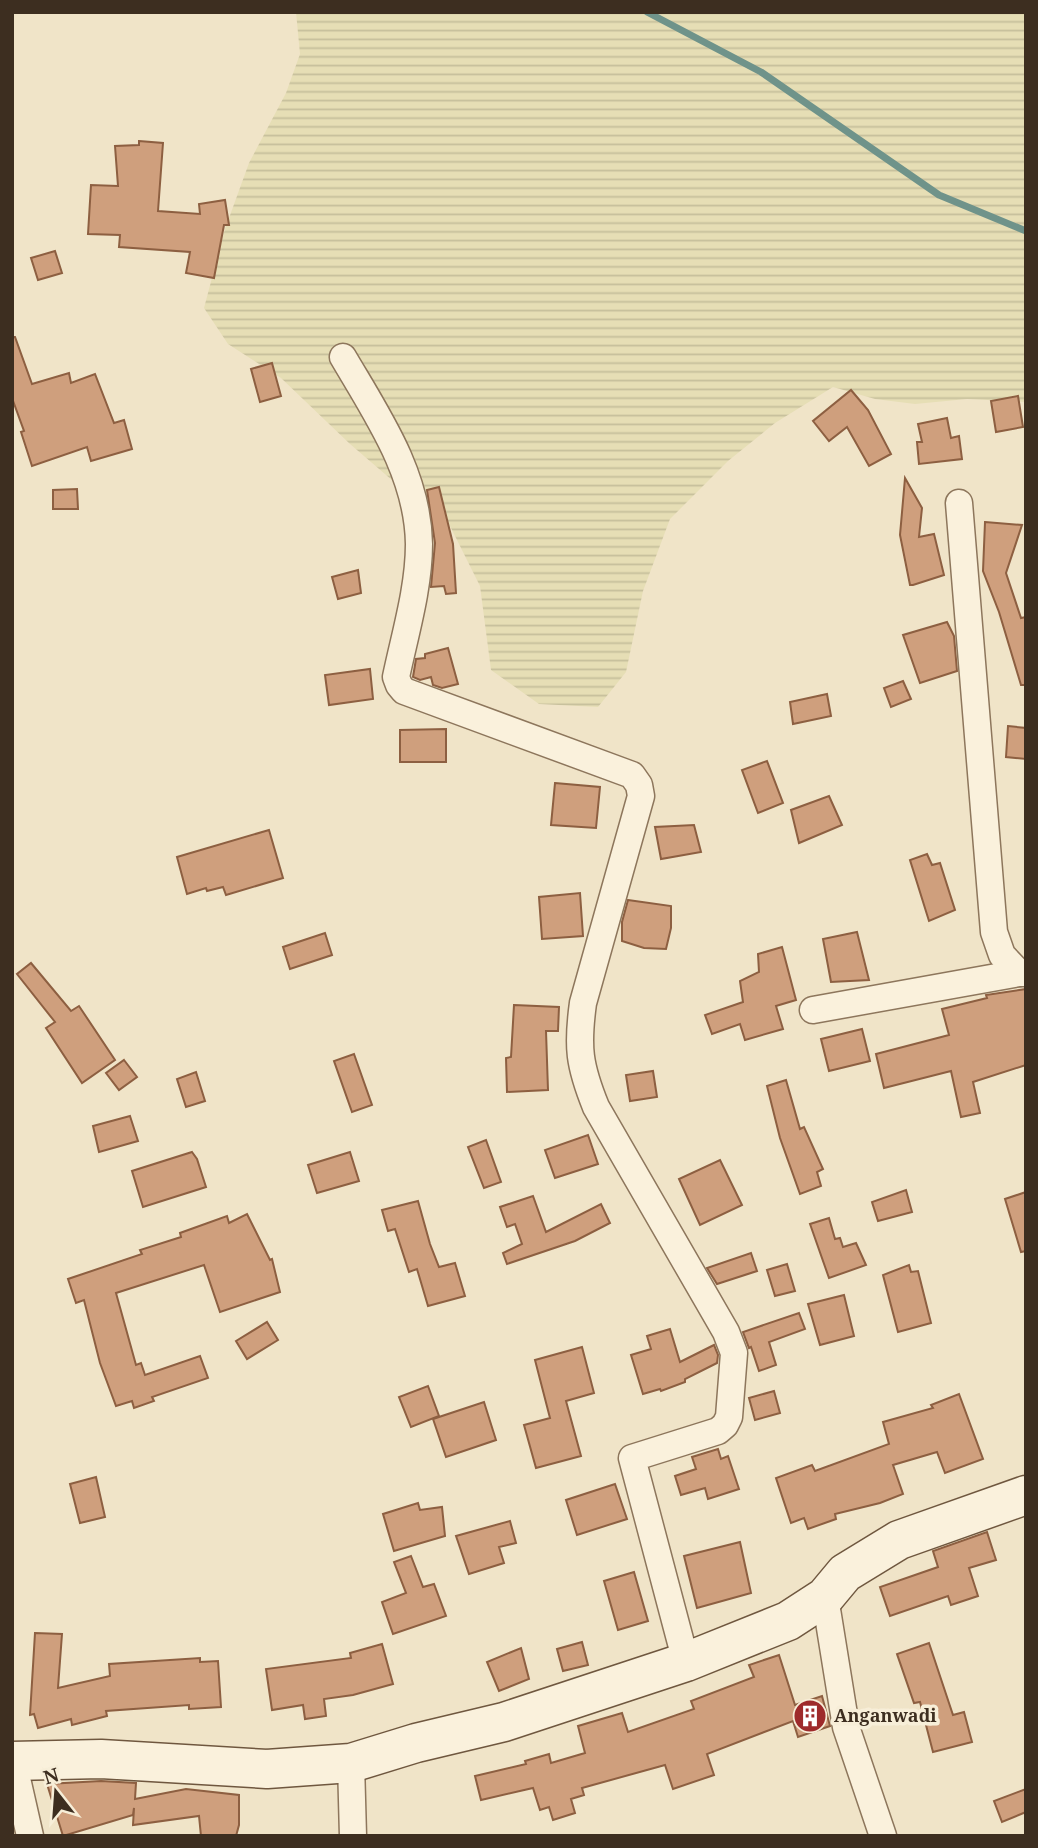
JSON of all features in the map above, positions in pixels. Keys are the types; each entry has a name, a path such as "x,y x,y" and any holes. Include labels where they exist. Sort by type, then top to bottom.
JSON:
{"main road":[{"path":"13,1761 102,1759 267,1769 351,1763 416,1743 504,1723 686,1662 788,1621 825,1597 845,1573 899,1540 1026,1496"}],"street":[{"path":"343,357 404,466 414,508 419,543 417,574 396,677 399,685 404,691 632,775 639,785 641,796 583,1003 579,1057 596,1107 726,1332 734,1353 729,1417 725,1425 718,1432 632,1458 686,1662"},
{"path":"959,503 994,932 1002,955 1023,973"},
{"path":"813,1010 1023,973"},
{"path":"825,1597 846,1727 883,1836"},
{"path":"13,1761 30,1836"},
{"path":"351,1763 353,1836"}],"shaded area":[{"path":"296,12 1026,12 1026,402 967,399 915,404 875,399 833,387 775,423 728,461 670,519 643,591 626,672 598,707 539,704 491,670 480,586 437,500 400,487 281,378 228,344 204,308 225,229 249,163 286,93 300,54"}],"building":[{"path":"139,141 163,143 158,211 200,214 199,204 225,200 229,225 224,225 214,278 186,273 190,252 119,247 120,235 88,234 91,185 118,186 115,146 139,145"},
{"path":"55,251 62,273 38,280 31,258"},
{"path":"12,337 15,337 32,384 69,373 71,383 95,374 114,423 124,420 132,449 91,461 87,447 32,466 21,432 24,431 12,398"},
{"path":"272,363 281,396 260,402 251,369"},
{"path":"851,390 868,410 891,454 869,466 847,427 829,441 813,421"},
{"path":"1018,396 1023,427 996,432 991,401"},
{"path":"947,418 951,438 959,436 962,459 919,464 917,442 922,442 918,424"},
{"path":"905,478 922,508 919,537 934,534 944,575 913,585 910,585 900,535"},
{"path":"439,487 453,544 456,593 446,594 444,586 431,587 435,543 427,490"},
{"path":"77,489 78,509 53,509 53,490"},
{"path":"985,522 1022,525 1006,573 1021,618 1026,617 1026,685 1021,685 999,612 983,571"},
{"path":"358,570 361,593 338,599 332,577"},
{"path":"947,622 954,636 957,671 920,683 903,635"},
{"path":"448,648 458,684 442,688 433,685 431,677 420,680 413,677 416,659"},
{"path":"370,669 373,699 329,705 325,675"},
{"path":"903,681 911,699 891,707 884,688"},
{"path":"827,694 831,716 793,724 790,702"},
{"path":"1008,726 1026,728 1026,759 1006,757"},
{"path":"446,729 446,762 400,762 400,730"},
{"path":"767,761 783,803 758,813 742,770"},
{"path":"555,783 600,787 596,828 551,825"},
{"path":"829,796 842,825 799,843 791,810"},
{"path":"694,825 701,852 661,859 655,827"},
{"path":"269,830 283,878 226,895 223,887 207,891 206,888 187,894 177,857"},
{"path":"927,854 932,865 940,863 955,910 929,921 910,860"},
{"path":"580,893 583,936 542,939 539,897"},
{"path":"628,900 671,906 671,928 666,949 644,948 622,941 622,922"},
{"path":"857,932 869,980 831,982 823,939"},
{"path":"325,933 332,955 290,969 283,947"},
{"path":"782,947 796,1000 776,1006 783,1029 745,1040 740,1024 712,1034 705,1015 743,1002 740,981 759,972 758,954"},
{"path":"31,963 71,1011 79,1006 115,1060 82,1083 46,1028 55,1022 17,974"},
{"path":"1026,989 1026,1065 973,1082 980,1113 961,1117 951,1071 884,1088 876,1054 949,1035 942,1009 987,998 986,995"},
{"path":"514,1005 559,1007 558,1031 546,1031 548,1090 507,1092 506,1058 511,1057"},
{"path":"862,1029 870,1061 829,1071 821,1039"},
{"path":"354,1054 372,1105 352,1112 334,1061"},
{"path":"124,1060 137,1077 119,1090 106,1073"},
{"path":"653,1071 657,1097 630,1101 626,1075"},
{"path":"196,1072 205,1101 186,1107 177,1079"},
{"path":"786,1080 800,1129 804,1127 823,1169 817,1172 821,1186 800,1194 780,1138 767,1086"},
{"path":"130,1116 138,1141 99,1152 93,1126"},
{"path":"588,1135 598,1164 555,1178 545,1150"},
{"path":"486,1140 501,1182 484,1188 468,1147"},
{"path":"192,1152 206,1187 143,1207 132,1171"},
{"path":"350,1152 359,1181 317,1193 308,1165"},
{"path":"720,1160 742,1205 700,1225 679,1179"},
{"path":"906,1190 912,1212 878,1221 872,1202"},
{"path":"1026,1192 1026,1251 1021,1252 1005,1199"},
{"path":"533,1196 546,1232 601,1204 610,1223 575,1241 507,1264 503,1253 522,1244 515,1224 507,1227 500,1207"},
{"path":"418,1201 439,1267 455,1263 465,1296 428,1306 417,1269 409,1272 395,1229 388,1231 382,1210"},
{"path":"247,1214 270,1260 272,1259 280,1292 220,1312 204,1265 116,1293 136,1365 141,1363 145,1375 200,1356 208,1378 152,1397 154,1401 134,1408 132,1401 116,1406 100,1363 84,1300 76,1303 68,1279 142,1254 140,1250 181,1237 180,1233 227,1216 229,1223"},
{"path":"829,1218 835,1239 840,1238 843,1247 856,1243 866,1265 829,1278 810,1224"},
{"path":"751,1253 757,1271 717,1284 707,1268"},
{"path":"787,1264 795,1291 775,1296 767,1270"},
{"path":"909,1265 911,1272 918,1271 931,1323 898,1332 883,1275"},
{"path":"844,1295 854,1336 820,1345 808,1304"},
{"path":"799,1313 805,1329 769,1342 776,1365 759,1371 743,1332"},
{"path":"267,1322 278,1340 247,1359 236,1341"},
{"path":"670,1329 680,1362 714,1345 718,1355 717,1363 685,1379 685,1382 643,1394 631,1355 651,1349 647,1336"},
{"path":"582,1347 594,1393 566,1401 581,1456 536,1468 524,1425 550,1418 535,1360"},
{"path":"428,1386 439,1416 411,1427 399,1397"},
{"path":"774,1391 780,1413 755,1420 749,1398"},
{"path":"959,1394 983,1459 945,1473 937,1452 893,1465 903,1494 880,1503 835,1514 836,1519 808,1529 804,1518 791,1523 776,1478 812,1465 815,1471 889,1444 883,1422 933,1408 931,1405"},
{"path":"484,1402 496,1440 446,1457 433,1419"},
{"path":"718,1449 721,1459 728,1456 739,1489 708,1499 705,1488 681,1495 675,1476 696,1469 692,1457"},
{"path":"96,1477 105,1517 80,1523 70,1484"},
{"path":"615,1484 627,1519 577,1535 566,1500"},
{"path":"418,1503 420,1510 442,1507 445,1536 394,1551 383,1514"},
{"path":"510,1521 516,1543 499,1547 504,1563 469,1574 456,1536"},
{"path":"987,1532 996,1560 969,1568 978,1596 951,1605 948,1596 890,1616 880,1587 938,1567 933,1551"},
{"path":"740,1542 751,1593 697,1608 684,1556"},
{"path":"411,1556 423,1587 434,1584 446,1616 393,1634 382,1602 406,1593 394,1562"},
{"path":"634,1572 648,1621 618,1630 604,1581"},
{"path":"35,1633 62,1634 58,1688 110,1676 109,1664 200,1658 200,1662 218,1661 221,1707 189,1709 189,1705 106,1711 107,1716 72,1725 71,1719 38,1728 34,1714 30,1715"},
{"path":"582,1642 588,1665 563,1671 557,1649"},
{"path":"929,1643 953,1715 964,1712 972,1742 933,1752 920,1702 914,1703 897,1654"},
{"path":"382,1644 393,1684 353,1695 324,1699 326,1716 305,1719 303,1705 272,1710 266,1669 351,1658 350,1653"},
{"path":"521,1648 529,1679 499,1691 487,1662"},
{"path":"779,1655 795,1705 822,1696 830,1726 798,1737 793,1721 707,1754 714,1775 673,1789 665,1765 582,1788 584,1795 571,1799 575,1813 553,1820 549,1807 540,1810 533,1788 481,1800 475,1776 526,1764 525,1761 549,1754 551,1763 585,1753 578,1726 622,1713 628,1732 694,1709 691,1701 754,1677 749,1665"},
{"path":"101,1781 136,1783 135,1799 186,1789 239,1795 239,1825 236,1836 201,1836 199,1816 133,1825 134,1808 133,1815 63,1836 47,1784"},
{"path":"1026,1789 1026,1812 1002,1822 994,1801"}],"waterway":[{"path":"647,12 761,72 939,195 1026,231"}],"place":[{"name":"Anganwadi","path":"810,1716"}]}
